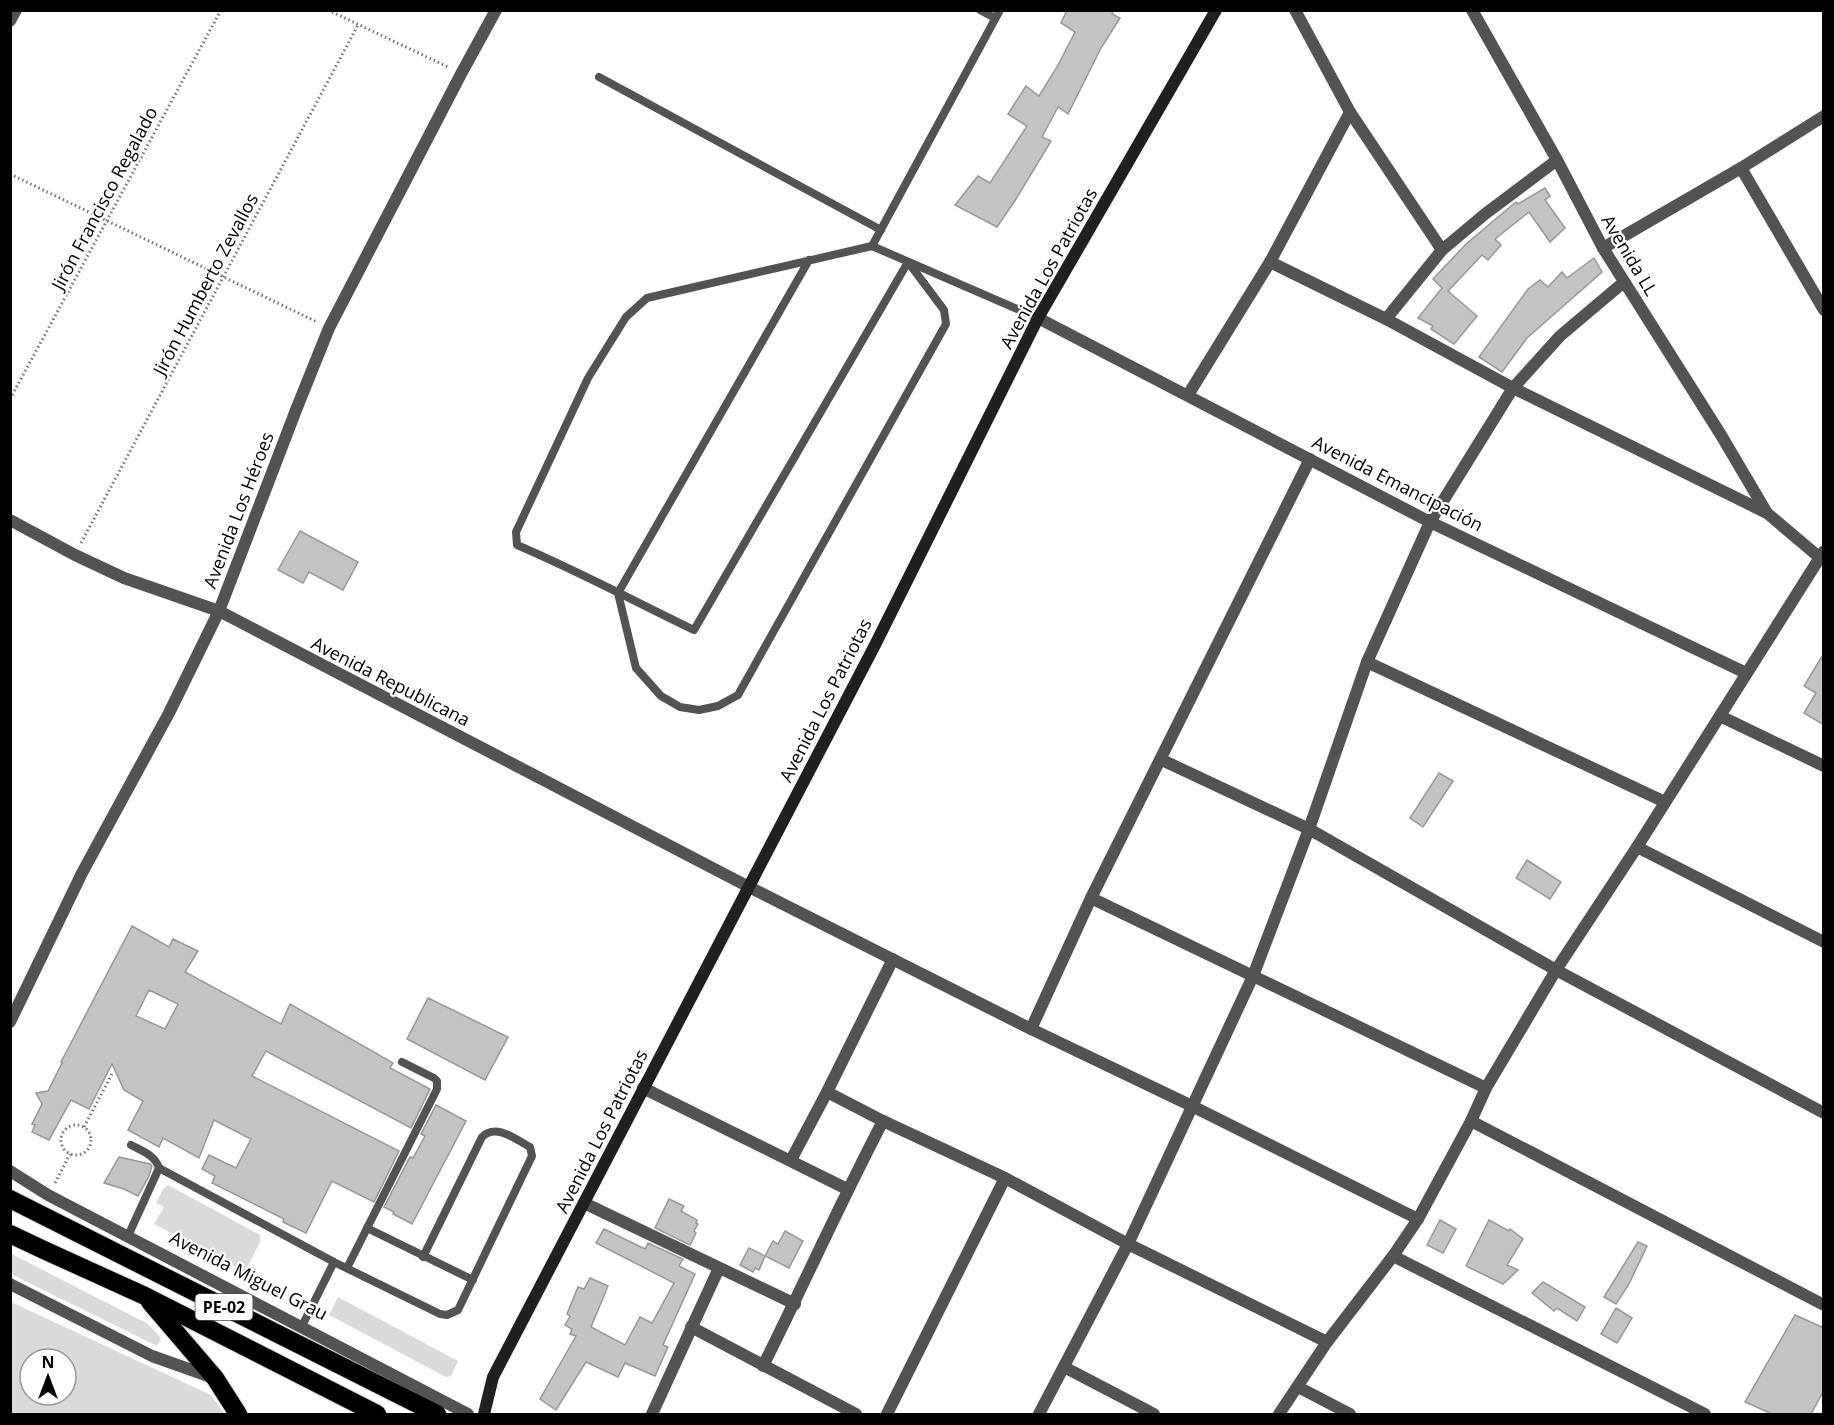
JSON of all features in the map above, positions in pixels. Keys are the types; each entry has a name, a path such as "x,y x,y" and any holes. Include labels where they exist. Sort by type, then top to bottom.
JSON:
{"highway":[{"name":"PE-02","path":"10,1199 437,1414"},
{"name":"PE-02","path":"10,1233 145,1296 377,1414"},
{"name":"PE-02","path":"145,1296 215,1378 238,1414"}],"street":[{"path":"10,21 16,10"},
{"name":"Avenida Los Héroes","path":"10,1022 82,873 169,713 219,612 329,328 496,10"},
{"name":"Avenida Los Patriotas","path":"484,1414 493,1377 875,645 1038,318 1215,10"},
{"path":"1295,10 1350,112 1442,250"},
{"name":"Avenida LL","path":"1472,10 1557,160 1603,248 1721,435 1767,513"},
{"path":"1188,395 1270,262 1350,112"},
{"path":"1603,248 1741,168 1824,116"},
{"path":"1386,319 1442,250 1485,214 1557,160"},
{"path":"1741,168 1824,310"},
{"path":"1270,262 1386,319 1513,388 1767,513 1821,554 1637,848 1556,970 1486,1088 1471,1121 1418,1219 1393,1256 1327,1342 1279,1414"},
{"path":"1039,1414 1128,1244 1253,976 1309,829 1367,662 1430,522 1513,388 1560,336 1624,282"},
{"name":"Avenida Emancipación","path":"1038,318 1430,522 1746,673"},
{"path":"1031,1029 1091,898 1162,760 1310,459"},
{"name":"Avenida Republicana","path":"10,520 124,578 219,612 748,886 1031,1029 1192,1106 1418,1219"},
{"path":"1367,662 1665,802"},
{"path":"1720,716 1824,766"},
{"path":"1162,760 1309,829 1556,970 1824,1113"},
{"path":"1637,848 1824,942"},
{"path":"1091,898 1486,1088"},
{"path":"791,1160 893,959"},
{"path":"643,1088 847,1189"},
{"path":"827,1092 1005,1178 1128,1244 1327,1342"},
{"path":"763,1365 795,1304 847,1189 883,1121"},
{"path":"1471,1121 1824,1305"},
{"name":"Avenida Miguel Grau","path":"10,1171 48,1195 468,1414"},
{"path":"887,1414 1005,1178"},
{"path":"584,1203 795,1304"},
{"path":"1393,1256 1705,1414"},
{"path":"652,1414 718,1268"},
{"path":"10,1284 152,1356 215,1378"},
{"path":"691,1327 856,1414"},
{"path":"1064,1367 1154,1414"},
{"path":"1298,1387 1350,1414"}],"lane":[{"path":"980,10 996,18"},
{"path":"872,246 1000,10"},
{"path":"599,77 881,230"},
{"path":"908,262 694,630 517,545 516,532 588,378 626,317 647,298 872,246 1038,318"},
{"path":"809,260 618,593 636,668 661,696 680,707 699,710 718,706 738,695 946,324 944,310 908,262"},
{"path":"347,1268 438,1085 434,1078 402,1062"},
{"path":"131,1145 150,1155 159,1168 334,1262 440,1314 447,1315 458,1310 473,1280 532,1156 530,1147 498,1130 487,1132 482,1137 423,1257"},
{"path":"128,1236 159,1168"},
{"path":"367,1228 473,1280"},
{"path":"302,1326 334,1262"}],"path":[{"name":"Jirón Francisco Regalado","path":"10,399 221,10"},
{"path":"328,10 461,74"},
{"name":"Jirón Humberto Zevallos","path":"75,555 358,25"},
{"path":"10,174 329,328"},
{"path":"84,1127 113,1072"},
{"path":"74,1125 84,1127 91,1135 89,1149 81,1154 70,1154 62,1145 62,1135 65,1130 74,1125"},
{"path":"48,1195 70,1154"}],"shaded area":[{"path":"168,1185 260,1235 260,1242 245,1272 154,1224 164,1207 156,1203 163,1189"},
{"path":"10,1253 148,1324 161,1338 157,1346 11,1274"},
{"path":"338,1297 458,1361 451,1376 446,1377 329,1315"},
{"path":"11,1302 211,1395 225,1414 11,1414"}],"building":[{"path":"1067,10 1114,10 1112,14 1120,18 1101,48 1068,114 1058,107 1042,137 1051,141 997,227 955,205 978,176 990,183 1027,126 1008,114 1026,86 1039,96 1057,67 1075,32 1061,23"},
{"path":"1545,188 1550,196 1545,200 1565,228 1550,242 1529,212 1495,239 1501,245 1488,260 1482,255 1448,291 1477,316 1454,344 1431,329 1433,326 1418,318 1442,288 1433,279 1466,244 1516,202 1518,204"},
{"path":"1594,258 1602,272 1527,338 1502,372 1479,357 1528,289 1540,280 1548,287 1562,272 1567,278"},
{"path":"300,531 358,562 343,590 309,572 303,583 278,570"},
{"path":"1824,653 1824,725 1804,713 1816,693 1804,686"},
{"path":"1439,773 1453,781 1423,827 1410,818"},
{"path":"1527,860 1561,882 1550,899 1516,878"},
{"path":"132,926 169,947 173,939 198,951 185,972 281,1024 290,1004 393,1063 390,1068 430,1089 411,1128 266,1051 252,1076 399,1151 374,1202 332,1181 306,1233 283,1222 284,1219 212,1183 215,1176 202,1169 209,1155 236,1168 251,1139 214,1120 199,1158 163,1138 159,1147 128,1130 143,1101 124,1090 112,1064 89,1109 71,1100 49,1140 32,1132 35,1125 32,1124 42,1104 36,1093 48,1091","holes":["149,990 178,1004 165,1029 136,1016"]},
{"path":"428,998 508,1037 485,1080 407,1039"},
{"path":"436,1105 466,1121 412,1224 384,1207 410,1157 413,1158 425,1136 421,1134"},
{"path":"119,1157 152,1166 138,1196 104,1183"},
{"path":"669,1199 684,1206 681,1211 697,1220 698,1224 694,1231 696,1233 690,1245 655,1228"},
{"path":"1440,1220 1456,1229 1443,1253 1427,1245"},
{"path":"1489,1220 1509,1231 1510,1229 1523,1239 1507,1265 1518,1270 1503,1284 1466,1266"},
{"path":"604,1229 645,1249 648,1243 683,1259 679,1266 695,1274 663,1345 668,1347 655,1376 625,1363 618,1377 586,1362 556,1410 540,1399 576,1336 570,1334 572,1329 565,1325 570,1316 567,1314 578,1287 584,1289 590,1278 608,1286 591,1327 625,1345 640,1317 652,1323 674,1283 596,1243"},
{"path":"785,1231 803,1241 789,1268 765,1256 773,1241 778,1244"},
{"path":"1638,1242 1647,1246 1629,1284 1616,1304 1604,1297"},
{"path":"749,1248 765,1256 759,1270 755,1268 753,1272 740,1265"},
{"path":"1543,1282 1585,1307 1577,1321 1557,1308 1554,1311 1532,1293"},
{"path":"1616,1308 1632,1318 1617,1343 1601,1334"},
{"path":"1795,1315 1824,1328 1824,1390 1811,1414 1772,1414 1745,1402"}]}
